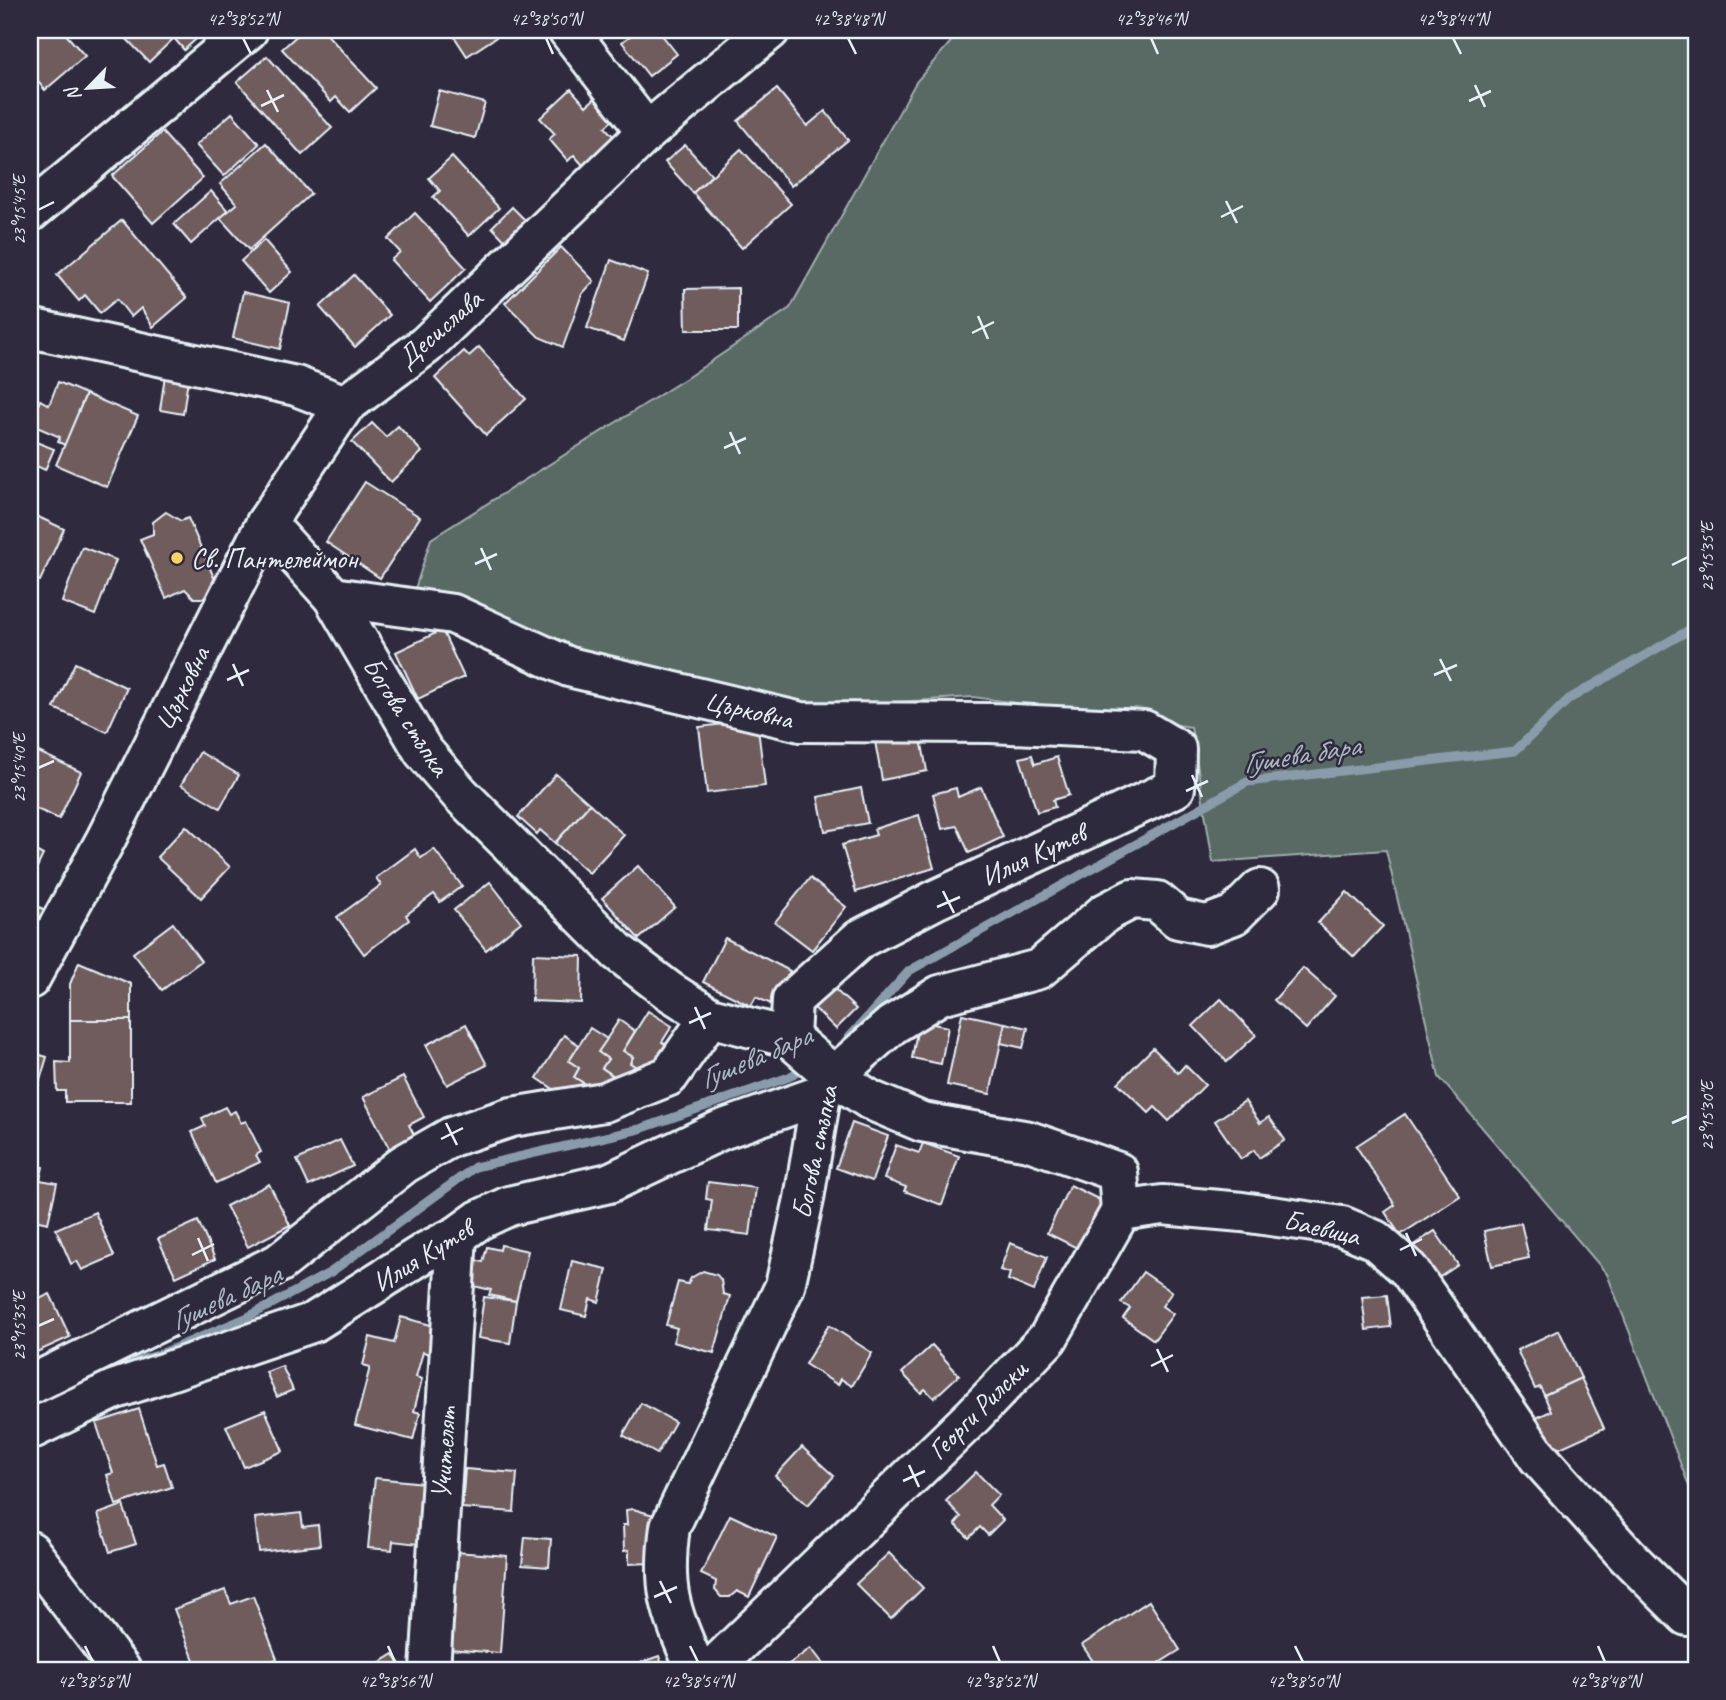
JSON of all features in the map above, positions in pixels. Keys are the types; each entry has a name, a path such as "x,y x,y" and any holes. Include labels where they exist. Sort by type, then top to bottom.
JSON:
{"street":[{"path":"30,212 248,30"},
{"path":"568,30 647,132"},
{"name":"Десислава","path":"345,405 426,345 647,132 770,30"},
{"path":"30,328 296,386 345,405"},
{"name":"Църковна","path":"30,979 106,839 266,523 345,405"},
{"name":"Богова стъпка","path":"266,523 333,597 423,751 460,794 618,952 668,991 710,1017 790,1038 828,1086 785,1286 670,1527 665,1568 670,1609 696,1670"},
{"name":"Църковна","path":"333,597 453,614 569,667 801,722 990,723 1144,730 1176,749"},
{"name":"Илия Кутев","path":"790,1038 792,1000 860,939 1175,788 1176,749"},
{"path":"1121,1211 1118,1172 1029,1141 922,1122 828,1086 892,1025 940,995 1039,969 1105,913 1132,899 1157,901 1178,919 1207,925 1234,915 1260,889"},
{"path":"30,1385 279,1263 404,1164 451,1137 512,1117 604,1102 669,1076 710,1017"},
{"name":"Илия Кутев","path":"30,1430 113,1390 314,1322 479,1220 509,1206 609,1183 721,1130 828,1086"},
{"name":"Баевица","path":"1121,1211 1162,1205 1242,1212 1342,1226 1375,1240 1409,1270 1538,1457 1627,1556 1687,1616"},
{"name":"Георги Рилски","path":"710,1670 974,1415 1048,1338 1121,1211"},
{"name":"Учителят","path":"430,1670 457,1236"},
{"path":"30,1551 121,1670"}],"green space":[{"path":"961,30 1696,30 1696,1504 1607,1274 1439,1077 1386,850 1213,862 1191,727 973,697 823,707 563,652 415,589 431,539 688,377 790,308 916,82"}],"building":[{"path":"32,30 62,30 85,56 45,90 30,73"},
{"path":"118,30 205,31 184,50 174,38 149,62"},
{"path":"303,30 323,30 376,88 350,112 336,97 331,102 282,49"},
{"path":"450,30 507,30 467,56"},
{"path":"638,30 658,30 677,54 649,76 622,42"},
{"path":"267,56 332,128 302,155 237,82"},
{"path":"571,89 586,106 599,95 617,116 605,127 619,143 588,171 574,155 568,161 549,139 555,134 540,118"},
{"path":"777,89 807,126 825,111 848,140 791,186 738,121"},
{"path":"439,91 485,103 475,138 430,126"},
{"path":"232,113 259,144 224,176 196,145"},
{"path":"162,132 203,178 153,223 112,176"},
{"path":"30,140 39,152 37,160 30,166"},
{"path":"266,143 311,194 249,250 220,218 237,204 220,184"},
{"path":"685,145 712,175 693,193 665,162"},
{"path":"741,149 791,204 742,248 693,193"},
{"path":"452,157 499,208 469,236 433,197 440,191 429,178"},
{"path":"211,191 228,211 191,244 174,224"},
{"path":"512,207 533,228 512,248 492,227"},
{"path":"415,213 466,268 430,302 391,260 400,252 388,239"},
{"path":"122,220 187,298 153,327 141,308 131,317 117,299 100,313 85,295 79,301 57,275"},
{"path":"264,240 292,272 269,293 241,261"},
{"path":"561,247 594,281 582,294 563,347 539,337 505,303"},
{"path":"611,260 648,274 624,341 587,328"},
{"path":"354,275 390,315 355,347 320,307"},
{"path":"738,288 738,330 686,330 685,289"},
{"path":"243,292 290,303 280,349 233,338"},
{"path":"479,347 526,399 486,435 435,378 464,351 469,356"},
{"path":"165,375 188,379 183,414 160,410"},
{"path":"58,382 86,394 65,445 58,442 60,437 30,424 40,400 49,405"},
{"path":"86,394 138,416 107,487 56,465"},
{"path":"372,423 386,437 398,426 422,452 391,482 352,442"},
{"path":"36,442 54,449 45,470 30,463"},
{"path":"365,482 420,517 380,578 326,542"},
{"name":"Св. Пантелеймон","path":"166,512 181,521 188,518 216,582 207,598 194,598 185,589 166,598 140,539 153,534 153,522"},
{"path":"30,513 64,529 40,581 30,576"},
{"path":"82,547 116,560 95,615 62,602"},
{"path":"442,630 464,677 418,699 396,652"},
{"path":"75,663 127,688 107,732 54,708"},
{"path":"757,720 765,786 707,793 699,727"},
{"path":"919,728 927,771 882,780 874,736"},
{"path":"30,748 81,772 59,819 30,806"},
{"path":"200,752 239,775 220,808 181,785"},
{"path":"1032,755 1035,764 1057,757 1069,795 1053,800 1055,807 1037,812 1020,758"},
{"path":"556,774 590,804 555,843 540,830 537,834 518,817"},
{"path":"981,787 1003,837 969,853 957,826 942,829 933,794 956,788 958,797"},
{"path":"861,788 868,823 825,831 818,797"},
{"path":"590,804 624,835 589,873 555,843"},
{"path":"919,815 934,868 856,892 842,845 876,835 874,829"},
{"path":"186,826 230,867 201,898 157,857"},
{"path":"30,848 43,855 30,882"},
{"path":"415,849 421,858 434,849 462,886 440,902 434,894 406,915 409,920 364,954 337,917 381,885 376,878"},
{"path":"638,866 675,907 639,939 602,898"},
{"path":"810,878 846,907 812,950 775,922"},
{"path":"490,882 521,922 486,950 454,910"},
{"path":"1347,892 1383,926 1354,957 1318,923"},
{"path":"33,904 59,917 50,933 30,922"},
{"path":"173,923 201,961 162,990 133,953"},
{"path":"725,938 790,971 773,1005 756,997 751,1006 703,982"},
{"path":"533,954 582,956 581,1003 532,1001"},
{"path":"79,962 131,984 131,1020 70,1020 70,984"},
{"path":"1303,968 1335,996 1306,1029 1274,1000"},
{"path":"827,982 856,1009 836,1029 808,1002"},
{"path":"1221,999 1256,1035 1227,1062 1193,1026"},
{"path":"648,1011 672,1026 662,1042 673,1049 649,1075 630,1063 633,1057 623,1051"},
{"path":"962,1014 1005,1023 990,1094 947,1085"},
{"path":"70,1020 131,1020 131,1102 65,1102 65,1091 57,1091 56,1062 70,1063"},
{"path":"619,1020 635,1031 623,1051 633,1057 630,1063 639,1069 622,1081 602,1068 608,1059 598,1052"},
{"path":"919,1021 948,1027 941,1064 912,1058"},
{"path":"1005,1023 1028,1028 1023,1048 1001,1043"},
{"path":"466,1024 487,1065 447,1085 426,1045"},
{"path":"590,1028 607,1039 598,1052 608,1059 602,1068 612,1075 602,1089 593,1089 574,1077 579,1068 569,1061"},
{"path":"564,1035 579,1045 569,1061 579,1068 574,1077 588,1086 564,1096 537,1078"},
{"path":"1153,1048 1178,1073 1185,1065 1205,1085 1169,1121 1155,1107 1149,1113 1118,1083"},
{"path":"30,1052 47,1057 38,1087 30,1085"},
{"path":"403,1077 424,1117 409,1125 416,1139 391,1152 363,1097"},
{"path":"1245,1101 1260,1123 1269,1117 1285,1140 1259,1158 1254,1150 1241,1159 1215,1121"},
{"path":"225,1107 229,1114 235,1111 241,1123 246,1121 261,1152 256,1155 260,1162 216,1183 192,1132 205,1126 202,1118"},
{"path":"1405,1114 1460,1196 1400,1235 1385,1212 1395,1205 1356,1146"},
{"path":"852,1123 888,1136 872,1181 836,1168"},
{"path":"340,1140 353,1166 309,1186 297,1160"},
{"path":"923,1143 959,1156 942,1205 904,1191 906,1187 884,1179 896,1145 919,1153"},
{"path":"30,1164 43,1167 40,1180 57,1183 48,1223 30,1219"},
{"path":"708,1182 756,1188 750,1235 708,1230 712,1200 706,1199"},
{"path":"269,1184 290,1225 248,1247 226,1206"},
{"path":"1070,1185 1112,1206 1089,1254 1047,1233"},
{"path":"95,1212 114,1256 82,1270 77,1261 71,1264 56,1229"},
{"path":"198,1221 215,1259 176,1277 158,1239"},
{"path":"1521,1223 1529,1258 1492,1266 1484,1231"},
{"path":"1435,1231 1458,1265 1432,1282 1409,1248"},
{"path":"1010,1243 1047,1257 1034,1291 1008,1280 1010,1273 1000,1270"},
{"path":"501,1245 528,1251 516,1301 489,1295 491,1290 465,1284 471,1259 483,1262 487,1247 500,1250"},
{"path":"572,1261 607,1269 599,1302 590,1299 586,1316 561,1310"},
{"path":"703,1271 717,1275 721,1280 723,1294 730,1296 714,1353 673,1342 677,1328 666,1325 678,1282 688,1284 691,1278"},
{"path":"1143,1272 1172,1292 1162,1306 1173,1314 1154,1340 1123,1318 1130,1308 1121,1303"},
{"path":"50,1294 70,1337 30,1355 30,1303"},
{"path":"1387,1295 1391,1327 1366,1330 1362,1297"},
{"path":"484,1297 516,1301 510,1343 478,1338"},
{"path":"401,1317 446,1329 438,1356 423,1352 416,1377 422,1379 414,1411 420,1413 413,1440 355,1425 370,1367 363,1365 370,1337 394,1343"},
{"path":"829,1325 872,1353 852,1386 841,1379 838,1385 805,1364"},
{"path":"1559,1330 1581,1378 1544,1395 1540,1387 1535,1389 1517,1350"},
{"path":"932,1345 959,1375 934,1398 925,1389 921,1393 902,1373"},
{"path":"282,1366 293,1390 277,1397 266,1372"},
{"path":"1581,1378 1604,1428 1549,1453 1534,1419 1551,1411 1544,1395"},
{"path":"641,1403 675,1422 657,1454 623,1435"},
{"path":"139,1409 157,1465 164,1463 172,1487 116,1505 107,1475 113,1473 96,1423"},
{"path":"265,1410 283,1451 244,1467 226,1426"},
{"path":"802,1447 834,1476 808,1505 775,1476"},
{"path":"465,1469 517,1473 514,1512 462,1508"},
{"path":"976,1472 999,1495 989,1505 1003,1520 988,1535 980,1527 969,1538 955,1524 961,1517 946,1501"},
{"path":"375,1478 424,1483 418,1544 393,1541 392,1550 368,1548"},
{"path":"123,1505 136,1544 110,1552 98,1514"},
{"path":"633,1509 667,1519 651,1563 629,1564 629,1550 624,1551 623,1525 627,1525 626,1510"},
{"path":"301,1513 303,1527 318,1525 320,1545 259,1552 255,1518"},
{"path":"730,1515 777,1537 749,1597 737,1591 730,1597 721,1597 715,1590 716,1581 701,1574"},
{"path":"525,1537 551,1539 549,1567 522,1565"},
{"path":"455,1552 507,1556 500,1653 448,1649"},
{"path":"889,1553 923,1588 891,1619 856,1584"},
{"path":"225,1590 231,1604 253,1596 277,1659 247,1670 198,1670 174,1609"},
{"path":"1149,1601 1180,1650 1148,1670 1099,1670 1082,1645"},
{"path":"811,1648 828,1670 781,1670"},
{"path":"394,1654 403,1670 368,1670"},
{"path":"659,1656 664,1670 619,1670"}],"waterway":[{"name":"Гушева бара","path":"845,1042 909,971 1247,782 1515,751 1569,699 1696,626"},
{"name":"Гушева бара","path":"62,1394 109,1369 158,1355 246,1318 331,1272 475,1167 640,1129 789,1077 807,1066"}],"place":[{"name":"Св. Пантелеймон","path":"177,558"}]}
